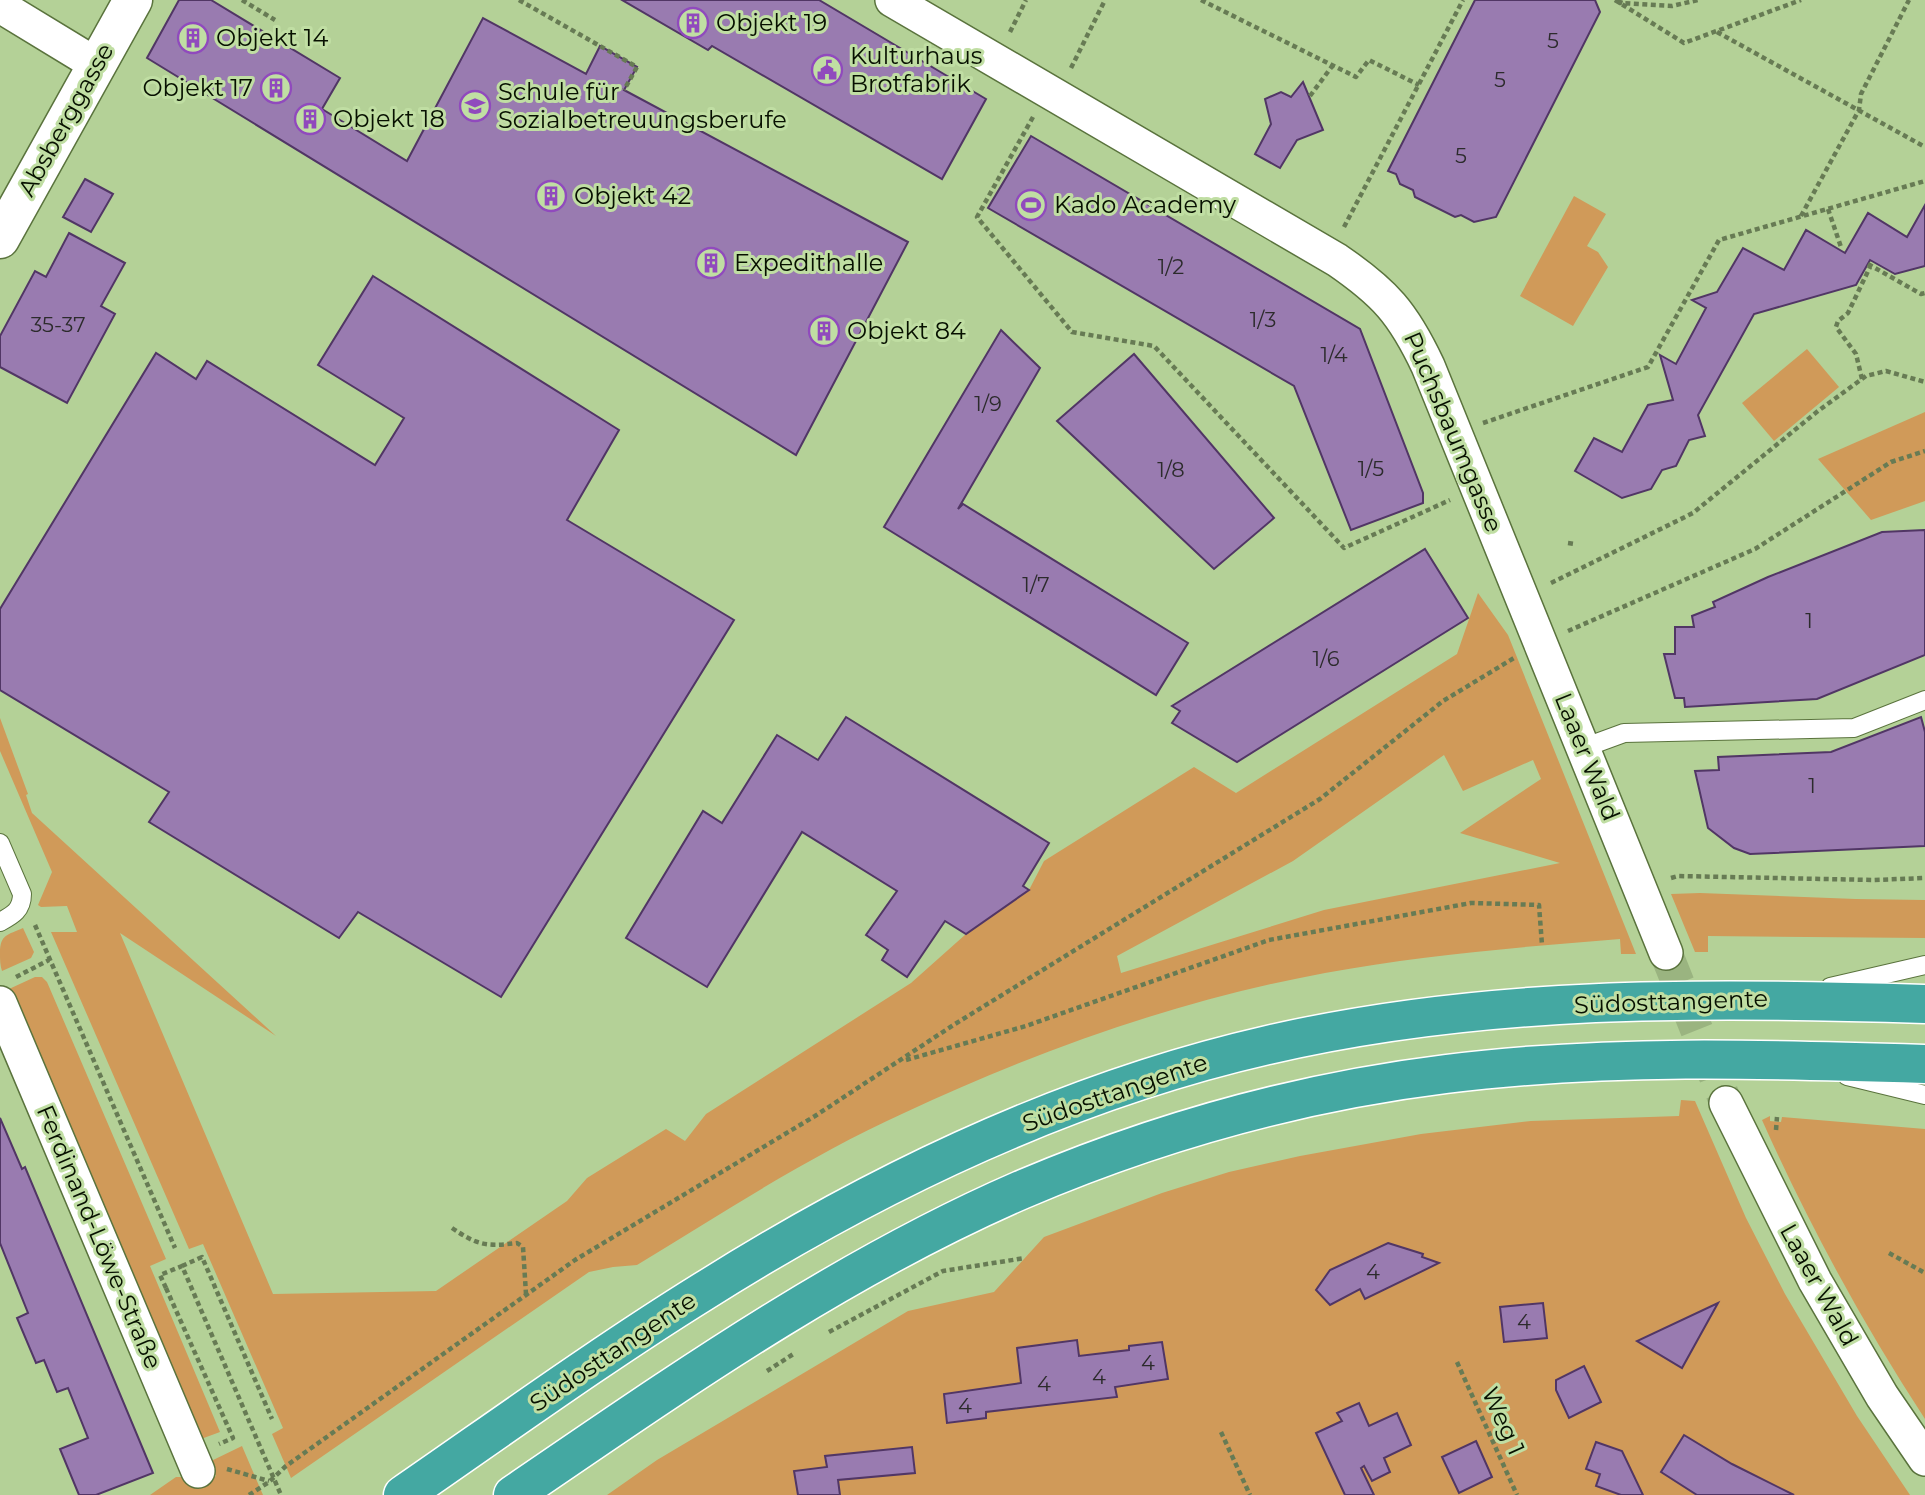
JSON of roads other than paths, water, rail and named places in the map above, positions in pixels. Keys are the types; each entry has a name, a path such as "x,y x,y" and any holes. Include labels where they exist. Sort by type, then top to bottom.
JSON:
{"highway":[{"name":"Südosttangente","path":"403,1495 628,1340 717,1283 878,1191 986,1140 1150,1077 1214,1058 1336,1031 1521,1007 1646,1001 1778,999 1925,1004"},
{"path":"513,1495 743,1340 858,1273 1019,1191 1100,1158 1168,1135 1291,1101 1444,1074 1533,1065 1779,1060 1925,1064"}],"street":[{"name":"Absberggasse","path":"0,239 132,0"},
{"name":"Puchsbaumgasse","path":"892,0 1329,256 1363,279 1391,303 1412,332 1540,642"},
{"path":"0,6 97,65"},
{"name":"Laaer Wald","path":"1540,642 1666,953"},
{"name":"Ferdinand-Löwe-Straße","path":"6,991 198,1471"},
{"name":"Laaer Wald","path":"1726,1103 1815,1281 1882,1396 1925,1459"}],"lane":[{"path":"1583,748 1625,733 1854,728 1925,700"},
{"path":"0,843 22,894 19,909 0,922"},
{"path":"1778,999 1925,965"},
{"path":"1779,1060 1925,1095"}],"tunnel":[{"path":"1666,953 1726,1103"}],"place":[{"name":"Objekt 19","path":"693,23"},
{"name":"Objekt 14","path":"193,38"},
{"name":"Kulturhaus Brotfabrik","path":"827,70"},
{"name":"Objekt 17","path":"276,88"},
{"name":"Schule für Sozialbetreuungsberufe","path":"475,106"},
{"name":"Objekt 18","path":"310,119"},
{"name":"Objekt 42","path":"551,196"},
{"name":"Kado Academy","path":"1031,205"},
{"name":"Expedithalle","path":"711,263"},
{"name":"Objekt 84","path":"824,331"}]}
